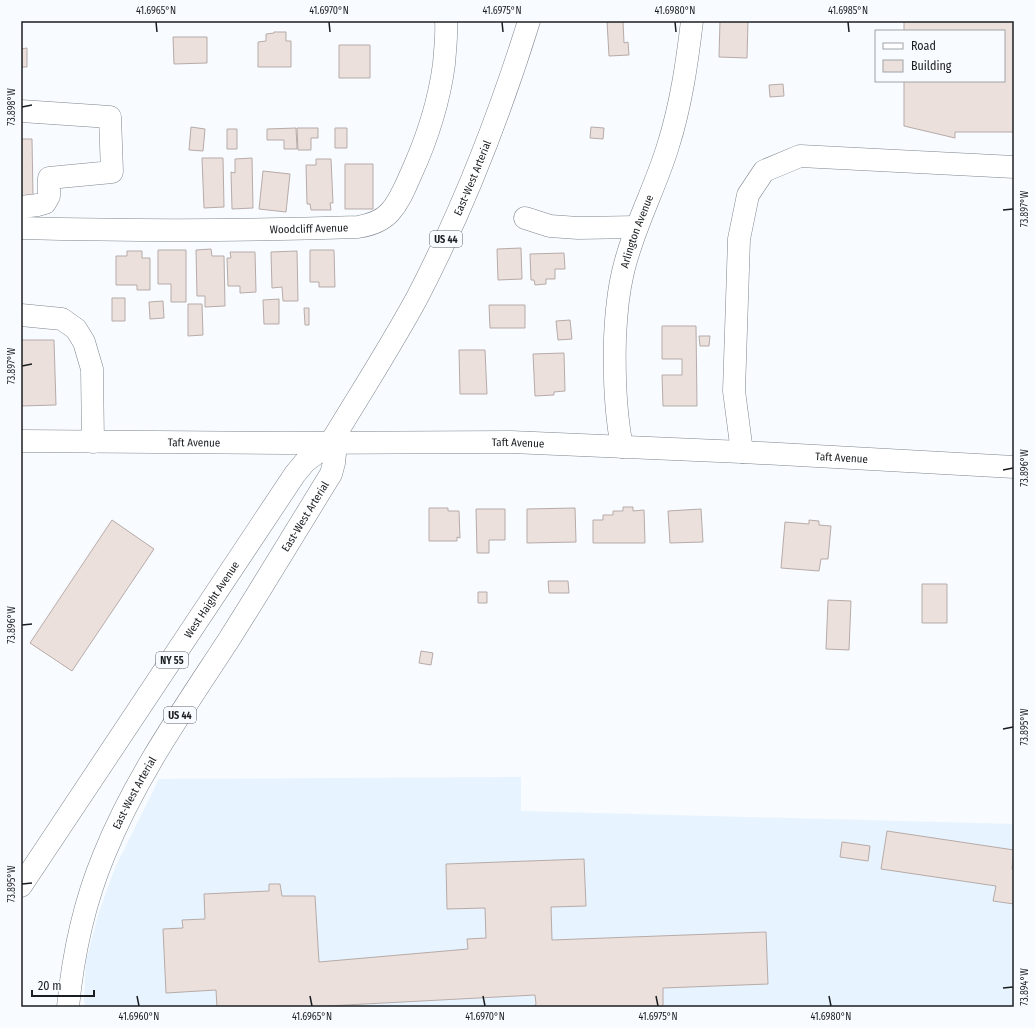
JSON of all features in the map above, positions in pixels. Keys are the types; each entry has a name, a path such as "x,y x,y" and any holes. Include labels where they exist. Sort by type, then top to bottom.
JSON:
{"main road":[{"name":"Woodcliff Avenue","path":"21,228 114,230 271,230 358,228 374,223 390,212 400,198 426,139 441,82 445,53 446,21"},
{"name":"East-West Arterial","path":"68,1007 75,952 82,920 103,855 119,820 154,756 244,615 331,474 335,453 331,442 397,333 450,231 490,136 506,93 529,21"},
{"name":"Arlington Avenue","path":"622,446 618,427 614,375 618,296 629,247 660,170 676,121 688,56 692,21"},
{"path":"21,111 110,117 112,172 49,178 49,196 45,203 21,207"},
{"path":"742,452 734,391 739,239 748,195 764,170 800,156 1014,167"},
{"path":"525,218 550,226 578,228 637,227"},
{"path":"21,315 62,319 76,329 84,342 92,370 93,442"},
{"name":"Taft Avenue","path":"21,441 284,443 511,442 622,446 1014,467"},
{"name":"West Haight Avenue","path":"21,886 295,474 305,462 331,442"}],"shaded area":[{"path":"521,777 521,811 1014,824 1014,1007 85,1007 86,961 99,912 115,868 159,779"}],"building":[{"path":"607,21 623,21 624,43 628,42 629,55 609,56"},
{"path":"720,21 748,21 747,58 719,57"},
{"path":"904,21 1014,21 1014,132 955,132 955,138 904,126 904,82 1005,82 1005,30 904,30"},
{"path":"286,32 286,41 291,41 291,67 258,67 258,42 266,41 266,34"},
{"path":"173,37 207,37 207,63 174,64"},
{"path":"339,45 370,45 370,78 339,78"},
{"path":"27,48 27,67 21,67 21,49"},
{"path":"783,84 784,96 770,97 769,85"},
{"path":"191,127 205,129 203,151 189,150"},
{"path":"591,127 604,128 603,139 590,138"},
{"path":"296,128 297,149 284,149 284,140 267,140 267,129"},
{"path":"297,128 318,128 318,138 311,138 311,150 298,150"},
{"path":"335,128 347,128 347,148 335,148"},
{"path":"227,129 237,129 237,149 227,149"},
{"path":"21,139 32,139 33,197 21,197"},
{"path":"202,158 223,158 224,207 204,208"},
{"path":"252,158 253,208 232,209 231,172 235,173 235,159"},
{"path":"316,159 331,159 333,203 330,203 331,210 311,210 310,204 307,204 306,165 316,165"},
{"path":"345,164 373,164 373,209 345,209"},
{"path":"263,171 290,174 286,212 259,209"},
{"path":"521,248 522,279 498,280 497,249"},
{"path":"211,249 212,256 224,256 225,306 205,307 205,296 197,296 196,250"},
{"path":"158,250 186,250 186,302 171,302 171,284 158,284"},
{"path":"310,250 334,250 335,287 319,287 319,282 310,282"},
{"path":"127,251 142,251 142,258 150,258 150,290 137,290 137,285 116,285 116,256 127,256"},
{"path":"297,251 298,301 283,301 282,287 272,288 271,252"},
{"path":"230,252 255,252 256,292 240,293 240,286 228,286 227,258 231,258"},
{"path":"564,253 565,269 555,269 555,279 546,279 546,284 535,285 534,280 531,280 530,254"},
{"path":"112,298 125,298 125,321 112,321"},
{"path":"279,299 279,324 264,324 263,300"},
{"path":"163,301 164,318 150,319 149,302"},
{"path":"188,304 202,304 203,335 188,336"},
{"path":"489,305 525,305 525,328 490,328"},
{"path":"304,308 309,308 309,325 305,325"},
{"path":"570,320 572,339 558,340 556,321"},
{"path":"662,326 696,326 697,406 663,406 662,375 682,375 682,359 662,359"},
{"path":"699,336 710,336 709,346 700,346"},
{"path":"21,340 54,340 56,405 21,406"},
{"path":"459,350 485,350 487,394 460,394"},
{"path":"564,353 565,391 554,392 554,395 535,396 533,354"},
{"path":"623,507 633,507 633,511 644,510 645,543 593,543 593,520 603,520 603,515 613,515 613,511 623,511"},
{"path":"429,508 448,508 448,511 459,511 460,538 457,537 457,541 429,541"},
{"path":"575,508 576,542 527,543 527,509"},
{"path":"476,509 505,509 505,540 489,540 489,553 477,553"},
{"path":"701,509 703,542 670,543 668,511"},
{"path":"112,520 154,549 72,671 30,643"},
{"path":"809,520 819,521 819,525 831,526 828,559 821,559 819,571 781,568 785,522 809,524"},
{"path":"548,581 568,581 569,593 549,593"},
{"path":"922,584 947,584 947,623 922,623"},
{"path":"478,592 487,592 487,603 478,603"},
{"path":"828,600 851,601 849,650 826,649"},
{"path":"421,651 433,653 431,665 419,663"},
{"path":"887,831 1014,850 1012,869 1014,870 1014,904 993,901 996,886 881,869"},
{"path":"842,842 870,846 868,861 840,857"},
{"path":"584,859 586,906 551,907 552,940 766,932 768,984 663,988 663,1007 534,1007 536,1004 535,995 308,1007 217,1007 216,990 166,993 163,929 183,928 182,920 205,919 204,894 269,891 269,884 280,884 282,896 315,896 319,962 468,949 467,939 486,938 485,908 447,909 446,864"}]}
